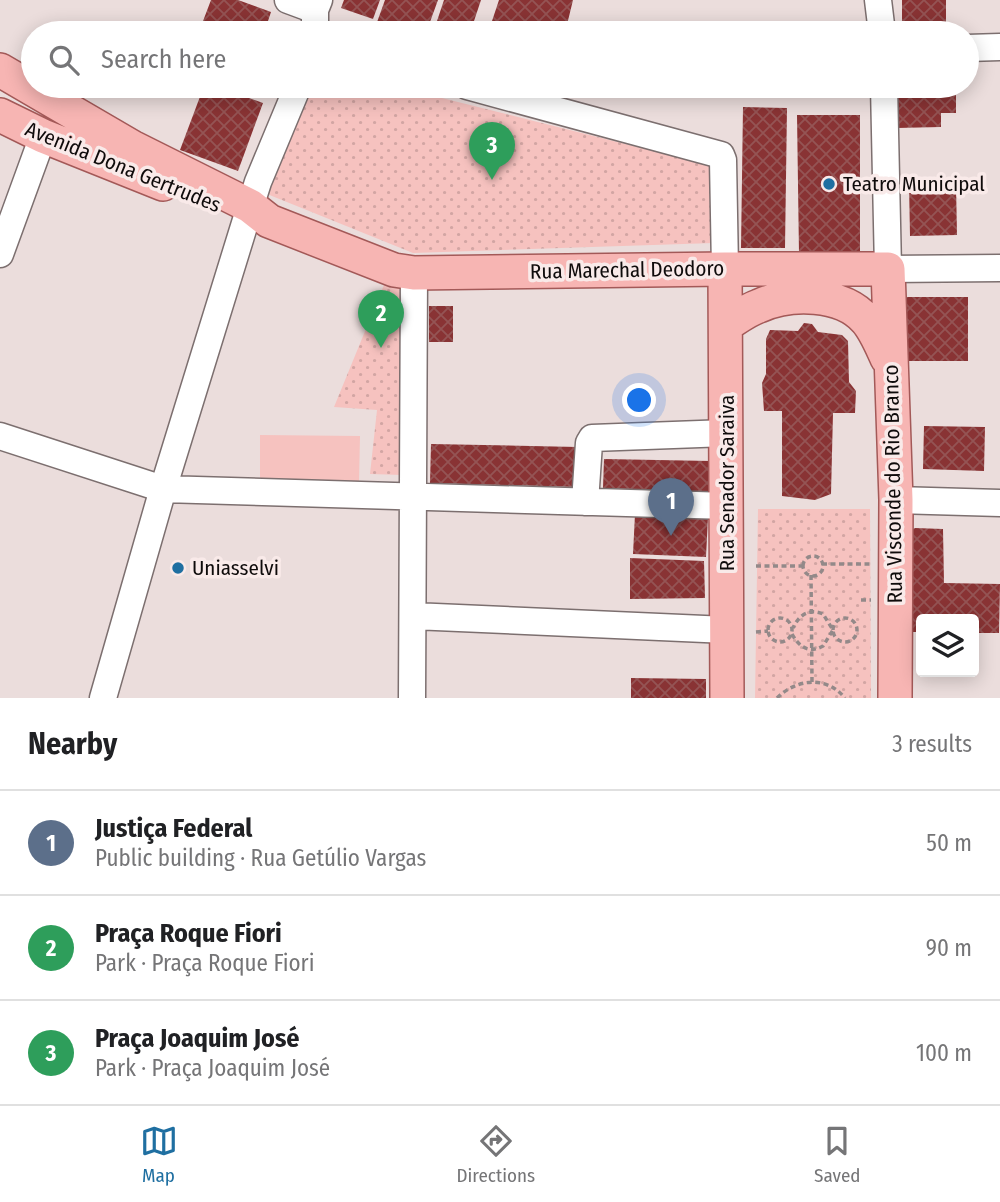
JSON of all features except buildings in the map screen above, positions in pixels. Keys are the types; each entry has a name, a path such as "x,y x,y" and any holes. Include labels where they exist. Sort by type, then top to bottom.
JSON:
{"main road":[{"name":"Avenida Dona Gertrudes","path":"0,69 21,82"},
{"name":"Avenida Dona Gertrudes","path":"50,99 254,214"},
{"path":"43,136 50,99"},
{"name":"Avenida Dona Gertrudes","path":"0,115 43,136 254,214"},
{"name":"Rua Marechal Deodoro","path":"254,214 375,263 414,273 888,278"},
{"name":"Rua Senador Saraiva","path":"726,276 727,506 741,631 727,698"},
{"name":"Rua Visconde do Rio Branco","path":"888,278 896,500 895,698"},
{"path":"726,325 761,304 797,298 839,302 854,309 866,320 891,366"}],"street":[{"path":"288,0 314,11"},
{"path":"878,0 881,21"},
{"path":"979,48 1000,47"},
{"path":"103,698 163,489 294,98"},
{"path":"511,98 721,155 726,276"},
{"path":"884,98 888,278"},
{"path":"0,254 43,136"},
{"name":"Rua Marechal Deodoro","path":"888,278 1000,268"},
{"path":"412,698 414,273"},
{"path":"585,502 589,443 592,438 727,433"},
{"path":"0,436 163,489 727,506"},
{"path":"896,500 1000,503"},
{"path":"412,616 741,631"}],"path":[{"path":"812,556 820,559 822,564 820,572 811,575 805,572 803,566 805,560 812,556"},
{"path":"822,564 871,564"},
{"path":"756,566 803,566"},
{"path":"811,575 812,681"},
{"path":"861,600 871,600"},
{"path":"792,634 800,645 812,650 824,646 833,630 835,622 842,618 850,618 858,628 856,636 846,642 836,638 833,630 823,614 811,612 799,617 787,640 779,642 772,639 768,631 770,623 781,618 789,621 793,628"},
{"path":"741,631 768,631"},
{"path":"777,698 798,683 812,681 827,684 845,698"}],"shaded area":[{"path":"302,98 442,98 713,166 714,243 413,253 267,194"},
{"path":"386,280 405,289 402,475 370,474 377,410 334,407"},
{"path":"260,435 360,436 359,483 260,480"},
{"path":"758,509 870,509 871,698 755,698"}],"place":[{"name":"Praça Joaquim José","path":"492,180"},
{"name":"Teatro Municipal","path":"829,184"},
{"name":"Praça Roque Fiori","path":"381,348"},
{"name":"Justiça Federal","path":"671,536"},
{"name":"Uniasselvi","path":"178,568"}]}
